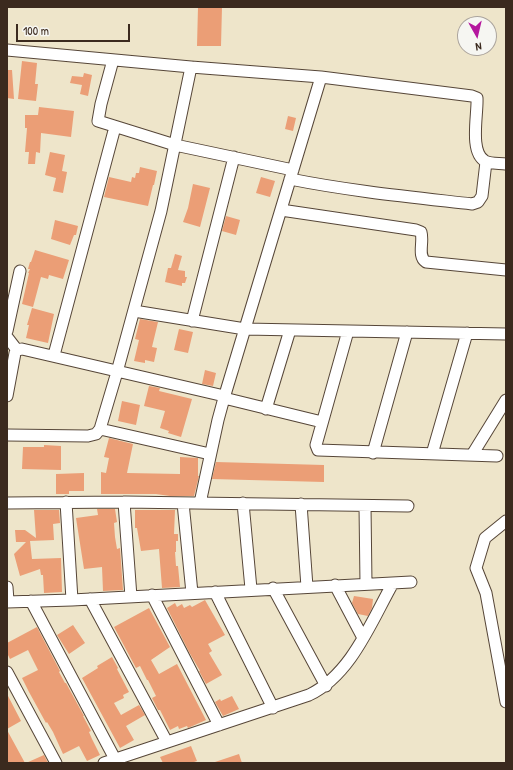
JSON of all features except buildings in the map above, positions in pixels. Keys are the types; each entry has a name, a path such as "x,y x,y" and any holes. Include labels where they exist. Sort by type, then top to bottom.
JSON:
{"street":[{"path":"7,50 321,77 472,96 477,98 477,151 481,158 486,162 506,164"},
{"path":"113,60 97,119 100,122 175,145 234,157 292,174 322,185 391,195 472,204 478,202 482,196 486,162"},
{"path":"7,435 88,436 96,434 100,429 161,211 191,67"},
{"path":"200,503 224,398 321,77"},
{"path":"54,355 115,127"},
{"path":"192,320 234,157"},
{"path":"281,210 416,230 421,232 421,256 426,262 506,270"},
{"path":"7,331 20,271"},
{"path":"134,311 245,329 506,334"},
{"path":"266,409 290,330"},
{"path":"348,331 316,445 318,450 497,456"},
{"path":"373,453 407,332"},
{"path":"432,454 467,333"},
{"path":"7,337 17,350"},
{"path":"17,350 22,349 54,355 117,372 220,395 224,398 322,422"},
{"path":"7,396 15,353 17,350"},
{"path":"472,455 506,400"},
{"path":"100,429 210,454"},
{"path":"66,502 72,600"},
{"path":"124,502 131,597"},
{"path":"7,503 124,502 408,506"},
{"path":"183,503 192,593"},
{"path":"243,504 251,589"},
{"path":"301,504 307,587"},
{"path":"365,506 366,584"},
{"path":"506,521 485,538 476,568 486,593 506,702"},
{"path":"7,587 8,602 411,582"},
{"path":"31,601 110,761 309,696 326,686 339,674 363,638 393,583"},
{"path":"335,585 363,638"},
{"path":"273,588 326,686"},
{"path":"215,592 273,708"},
{"path":"152,595 219,725"},
{"path":"90,599 167,742"},
{"path":"7,672 56,763"}]}
